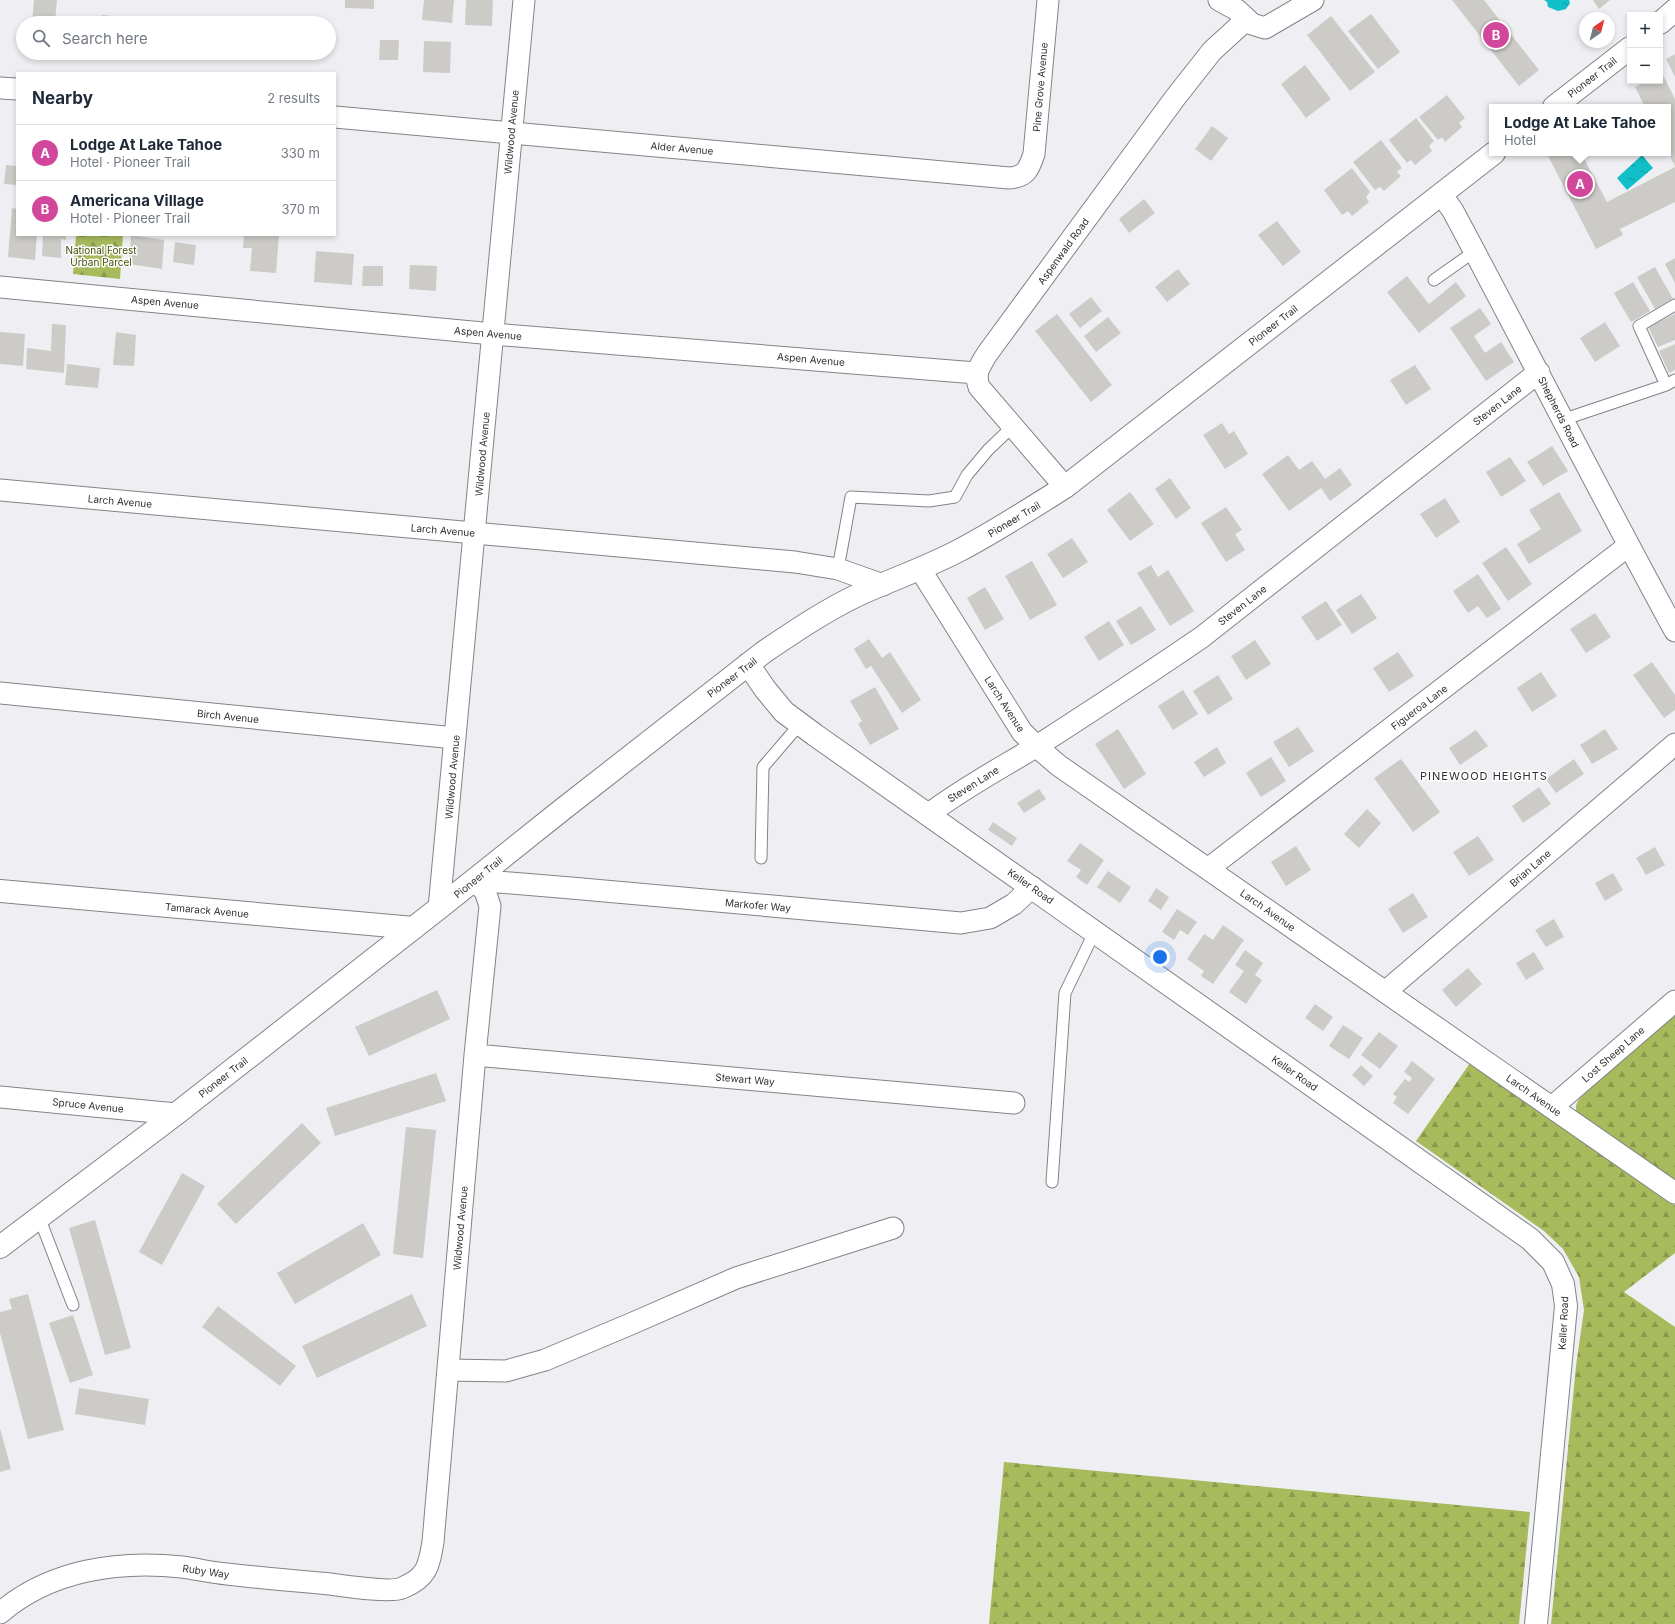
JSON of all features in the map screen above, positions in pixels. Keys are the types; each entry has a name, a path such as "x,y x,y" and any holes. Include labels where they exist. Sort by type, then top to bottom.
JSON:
{"main road":[{"path":"1663,20 1675,10"},
{"name":"Pioneer Trail","path":"1558,104 1627,50"},
{"name":"Pioneer Trail","path":"0,1247 176,1114 748,664 798,629 835,607 860,594 920,569 960,550 992,533 1065,488 1490,156"},
{"name":"Keller Road","path":"748,664 764,690 784,712 800,724 1530,1239 1553,1262 1564,1284 1566,1306 1536,1624"},
{"name":"Tamarack Avenue","path":"0,891 414,928"}],"street":[{"name":"Wildwood Avenue","path":"439,908 524,0"},
{"name":"Pine Grove Avenue","path":"1027,172 1034,154 1048,0"},
{"path":"1219,0 1237,10 1252,24 1265,28 1314,0"},
{"name":"Aspenwald Road","path":"976,373 988,354 1175,98 1212,51 1247,19"},
{"path":"0,88 16,89"},
{"name":"Alder Avenue","path":"336,117 1010,178 1019,178 1027,172"},
{"name":"Shepherds Road","path":"1442,195 1453,210 1475,251 1628,546 1675,631"},
{"name":"Aspen Avenue","path":"0,286 493,334 976,373"},
{"name":"Steven Lane","path":"929,814 951,797 1036,746 1151,672 1202,637 1539,372"},
{"path":"976,373 976,379 979,387 1065,488"},
{"name":"Larch Avenue","path":"0,490 795,562 838,569 883,585"},
{"name":"Figueroa Lane","path":"1209,868 1628,546"},
{"name":"Larch Avenue","path":"920,569 1022,732 1058,765 1209,868 1675,1193"},
{"name":"Birch Avenue","path":"0,693 455,738"},
{"name":"Brian Lane","path":"1385,992 1675,744"},
{"name":"Wildwood Avenue","path":"420,1578 430,1564 434,1542 475,1055 490,906 485,891 474,880"},
{"name":"Markofer Way","path":"474,880 579,888 961,923 990,918 1014,904 1032,887"},
{"name":"Lost Sheep Lane","path":"1552,1107 1675,1001"},
{"name":"Stewart Way","path":"475,1055 1014,1103"},
{"name":"Spruce Avenue","path":"0,1097 176,1114"},
{"path":"448,1370 506,1370 545,1360 736,1278 893,1228"},
{"name":"Ruby Way","path":"0,1613 15,1600 48,1582 83,1571 134,1565 182,1567 226,1574 371,1589 400,1589 420,1578"}],"lane":[{"path":"1434,280 1475,251"},
{"path":"1562,420 1670,382 1639,326 1675,305"},
{"path":"838,569 851,497 929,501 955,497 967,474 988,450 1012,427"},
{"path":"761,858 763,766 800,724"},
{"path":"1052,1182 1065,993 1095,931"},
{"path":"39,1217 72,1304"}],"green space":[{"name":"National Forest Urban Parcel","path":"76,236 123,236 120,279 73,274"},
{"path":"1675,1015 1675,1181 1577,1114 1576,1105 1585,1092"},
{"path":"1470,1063 1675,1205 1675,1253 1624,1292 1675,1327 1675,1624 1551,1624 1576,1366 1584,1310 1579,1277 1563,1249 1544,1231 1416,1141"},
{"path":"1004,1462 1530,1512 1519,1624 989,1624"}],"water":[{"path":"1544,0 1569,0 1570,3 1566,9 1558,11 1548,7 1547,2"},
{"path":"1641,156 1643,156 1653,168 1627,190 1617,178"}],"building":[{"path":"34,0 57,0 56,16 33,16"},
{"path":"345,0 374,0 374,9 345,8"},
{"path":"424,0 454,0 452,23 422,20"},
{"path":"466,0 493,0 492,26 465,25"},
{"path":"1452,0 1484,0 1539,70 1519,86"},
{"path":"1593,0 1610,0 1599,9"},
{"path":"1371,14 1400,52 1378,69 1348,31"},
{"path":"1331,16 1375,72 1350,91 1307,35"},
{"path":"380,40 399,40 398,60 379,60"},
{"path":"424,41 451,42 450,73 423,72"},
{"path":"1675,54 1675,77 1666,59"},
{"path":"1305,65 1331,99 1306,118 1281,84"},
{"path":"1663,75 1675,99 1675,166 1670,156 1671,156 1671,104 1644,104 1635,87 1640,84 1663,84"},
{"path":"1447,95 1465,118 1459,123 1462,127 1445,142 1442,137 1438,140 1419,117"},
{"path":"1416,118 1434,141 1429,146 1432,151 1415,165 1411,160 1407,163 1389,140"},
{"path":"1212,126 1228,138 1211,161 1195,149"},
{"path":"1381,140 1402,168 1397,172 1401,176 1384,191 1380,187 1375,190 1353,162"},
{"path":"1548,156 1586,156 1583,157 1607,202 1675,167 1675,202 1620,229 1623,235 1596,249"},
{"path":"6,165 16,166 16,185 4,184"},
{"path":"1352,168 1370,192 1366,197 1369,202 1352,216 1348,211 1342,215 1324,190"},
{"path":"1144,199 1155,213 1129,233 1119,219"},
{"path":"12,208 16,209 16,236 37,236 35,260 8,257"},
{"path":"1277,221 1301,252 1283,266 1258,235"},
{"path":"43,236 66,236 66,240 61,239 61,258 42,256"},
{"path":"131,236 164,240 162,269 129,264"},
{"path":"244,236 279,236 276,273 250,271 252,248 243,248"},
{"path":"175,242 196,245 194,265 173,262"},
{"path":"316,251 354,254 352,285 314,282"},
{"path":"1675,258 1675,283 1665,264"},
{"path":"410,265 437,266 436,291 409,289"},
{"path":"363,266 383,266 383,286 362,286"},
{"path":"1655,267 1673,299 1655,309 1637,277"},
{"path":"1178,269 1190,284 1167,302 1155,287"},
{"path":"1407,276 1429,304 1456,282 1466,296 1419,333 1387,292"},
{"path":"1633,282 1650,311 1631,322 1614,293"},
{"path":"1091,297 1102,311 1080,328 1069,314"},
{"path":"1480,308 1491,324 1474,336 1485,353 1501,342 1514,362 1486,381 1450,328"},
{"path":"1057,314 1112,385 1091,402 1035,331"},
{"path":"1675,314 1675,340 1658,347 1648,327"},
{"path":"1108,317 1121,333 1096,352 1084,336"},
{"path":"1605,322 1620,346 1595,362 1580,338"},
{"path":"52,324 66,325 64,373 26,369 27,348 51,351"},
{"path":"0,332 25,334 23,366 0,364"},
{"path":"116,332 136,335 134,366 113,365"},
{"path":"1675,344 1675,370 1669,373 1659,351"},
{"path":"67,364 100,368 98,388 65,385"},
{"path":"1415,365 1431,389 1406,405 1390,380"},
{"path":"1222,423 1229,434 1234,431 1248,454 1225,469 1203,435"},
{"path":"1552,446 1568,471 1543,486 1527,462"},
{"path":"1288,455 1299,470 1312,461 1325,479 1340,468 1352,485 1330,501 1321,488 1289,511 1262,474"},
{"path":"1510,457 1526,481 1501,497 1486,472"},
{"path":"1170,478 1191,508 1176,519 1155,489"},
{"path":"1130,492 1154,524 1130,541 1107,510"},
{"path":"1559,492 1582,531 1529,564 1517,544 1541,529 1529,510"},
{"path":"1445,498 1460,522 1436,538 1420,514"},
{"path":"1226,507 1242,530 1235,534 1245,550 1226,562 1201,523"},
{"path":"1072,538 1088,562 1063,578 1047,554"},
{"path":"1506,547 1532,584 1508,601 1482,563"},
{"path":"1032,561 1057,605 1030,620 1005,576"},
{"path":"1151,565 1158,577 1168,570 1194,611 1170,626 1137,573"},
{"path":"1478,574 1501,609 1487,618 1478,606 1468,613 1453,591"},
{"path":"985,587 1004,619 985,630 967,598"},
{"path":"1361,594 1377,618 1352,634 1336,610"},
{"path":"1326,601 1342,625 1317,641 1301,617"},
{"path":"1141,606 1156,630 1131,645 1116,621"},
{"path":"1595,613 1611,637 1586,653 1570,629"},
{"path":"1109,621 1124,645 1099,661 1084,637"},
{"path":"869,639 882,658 890,652 921,700 902,713 871,666 866,669 854,649"},
{"path":"1255,640 1271,664 1246,680 1231,656"},
{"path":"1398,652 1414,676 1389,692 1373,668"},
{"path":"1652,662 1675,695 1675,710 1664,718 1633,675"},
{"path":"1541,672 1557,696 1532,712 1517,688"},
{"path":"1218,675 1233,699 1208,715 1193,691"},
{"path":"875,687 899,729 870,745 858,724 862,721 850,701"},
{"path":"1183,690 1198,714 1173,730 1158,706"},
{"path":"1298,727 1314,751 1289,767 1273,742"},
{"path":"1118,729 1146,774 1124,789 1095,744"},
{"path":"1605,729 1618,749 1592,764 1580,745"},
{"path":"1476,730 1488,746 1460,765 1449,748"},
{"path":"1217,747 1226,763 1204,777 1194,762"},
{"path":"1271,757 1286,781 1261,797 1246,773"},
{"path":"1401,759 1440,812 1413,832 1374,778"},
{"path":"1574,759 1584,774 1556,793 1546,779"},
{"path":"1539,787 1551,804 1523,823 1512,806"},
{"path":"1039,789 1046,799 1024,813 1017,803"},
{"path":"1367,809 1381,823 1359,848 1344,834"},
{"path":"993,822 1017,838 1012,846 988,830"},
{"path":"1478,836 1494,860 1469,876 1453,852"},
{"path":"1080,843 1104,860 1087,885 1076,877 1081,870 1067,861"},
{"path":"1296,846 1311,870 1286,886 1271,862"},
{"path":"1655,847 1665,865 1646,875 1636,858"},
{"path":"1108,871 1131,887 1120,903 1097,887"},
{"path":"1613,873 1623,890 1605,901 1595,883"},
{"path":"1156,888 1169,897 1161,910 1148,901"},
{"path":"1413,893 1428,917 1403,933 1388,909"},
{"path":"1177,909 1197,922 1188,935 1180,930 1174,940 1162,932"},
{"path":"1554,919 1564,937 1546,947 1535,930"},
{"path":"1223,925 1244,940 1213,984 1201,976 1204,971 1187,959 1204,934 1213,940"},
{"path":"1245,950 1263,963 1255,975 1262,980 1246,1004 1229,992 1244,971 1235,965"},
{"path":"1534,952 1544,969 1526,980 1516,963"},
{"path":"1468,968 1482,984 1456,1007 1442,990"},
{"path":"437,990 450,1019 369,1056 355,1027"},
{"path":"1315,1004 1333,1017 1323,1031 1305,1018"},
{"path":"1343,1025 1363,1038 1349,1059 1329,1046"},
{"path":"1379,1032 1398,1046 1380,1069 1361,1055"},
{"path":"1412,1061 1435,1079 1408,1114 1393,1103 1397,1097 1393,1094 1405,1079 1409,1082 1412,1078 1404,1072"},
{"path":"1361,1065 1373,1076 1364,1086 1352,1075"},
{"path":"436,1073 446,1101 335,1136 326,1108"},
{"path":"302,1123 321,1143 236,1224 217,1204"},
{"path":"406,1127 436,1130 423,1258 393,1254"},
{"path":"182,1173 205,1186 162,1265 139,1252"},
{"path":"95,1220 131,1348 105,1355 69,1228"},
{"path":"363,1223 381,1255 295,1304 277,1273"},
{"path":"28,1294 64,1430 28,1439 0,1333 0,1312 12,1309 9,1299"},
{"path":"412,1294 427,1326 317,1378 302,1346"},
{"path":"218,1306 296,1366 280,1386 202,1327"},
{"path":"73,1315 93,1375 70,1383 49,1323"},
{"path":"79,1388 149,1399 145,1425 75,1414"},
{"path":"0,1428 11,1469 0,1472"}],"place":[{"name":"Americana Village","path":"1496,35"},
{"name":"Lodge At Lake Tahoe","path":"1580,184"}],"district":[{"name":"PINEWOOD HEIGHTS","path":"1484,776"}]}
